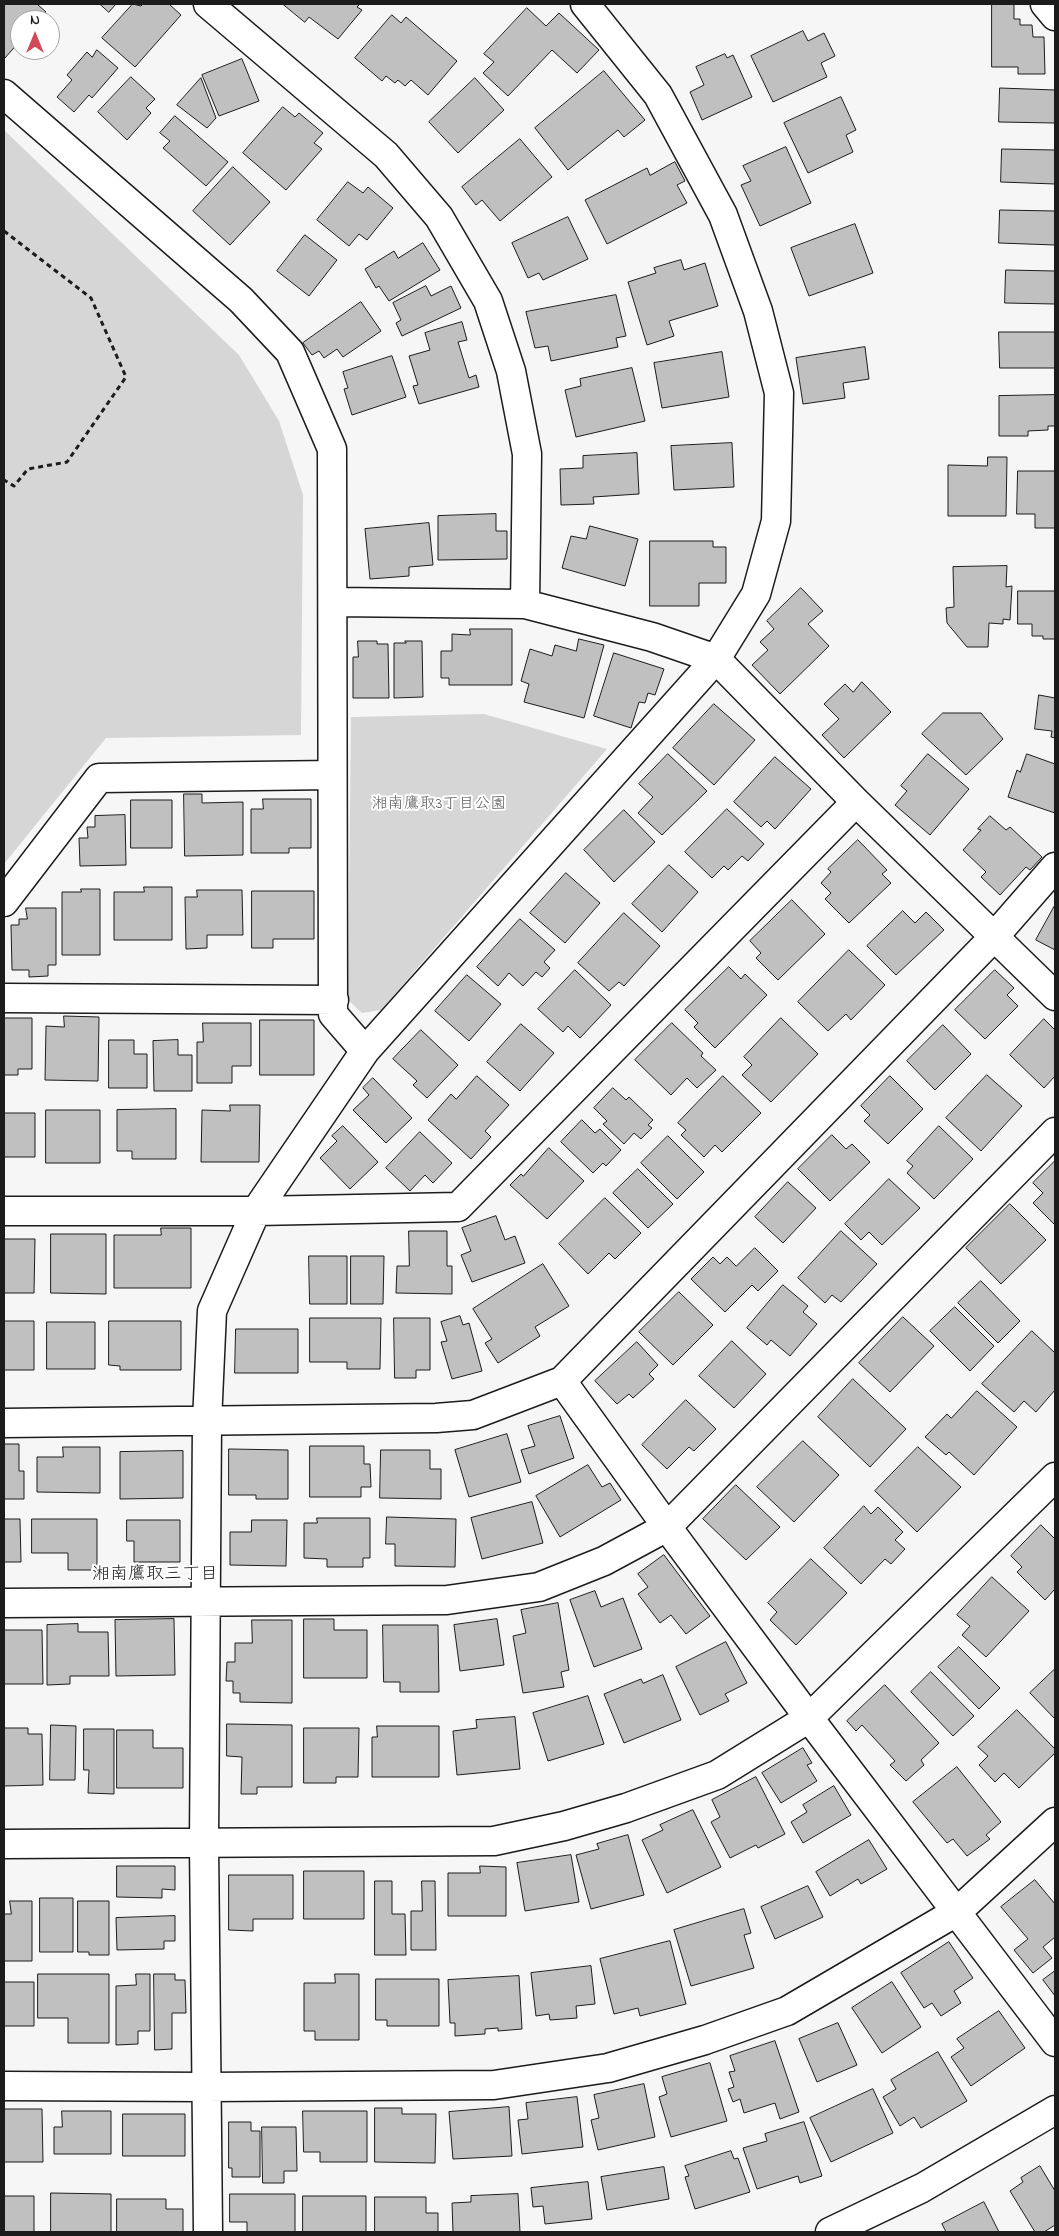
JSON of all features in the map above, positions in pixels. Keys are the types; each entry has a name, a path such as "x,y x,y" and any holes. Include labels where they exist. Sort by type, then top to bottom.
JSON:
{"street":[{"path":"208,4 386,155 439,217 488,301 511,371 527,454 525,604"},
{"path":"208,2232 204,1843 207,1422 212,1311 256,1211 365,1051 716,659 756,594 776,521 779,393 758,311 723,215 658,95 585,4"},
{"path":"1045,4 1055,16"},
{"path":"4,94 241,300 290,352 332,450 334,602 332,775 333,1014 365,1051"},
{"path":"334,602 525,604 652,637 716,659 856,802 993,938 1055,996"},
{"path":"4,902 99,778 332,775"},
{"path":"4,1211 256,1211 458,1207 856,802"},
{"path":"4,1423 436,1418 473,1415 562,1380 993,938 1055,867"},
{"path":"4,998 334,1000"},
{"path":"4,1603 446,1600 539,1587 604,1561 667,1527 1055,1132"},
{"path":"562,1380 667,1527 1055,2042"},
{"path":"4,1844 494,1841 564,1826 626,1808 717,1775 810,1718 1055,1477"},
{"path":"4,2086 207,2088 494,2085 608,2068 705,2040 787,2011 958,1911 1055,1822"},
{"path":"832,2232 922,2188 1055,2110"}],"path":[{"path":"4,231 91,298 126,377 67,462 28,469 14,486 4,480"}],"green space":[{"path":"4,130 239,355 279,421 303,495 301,735 106,738 4,864"},
{"name":"湘南鷹取3丁目公園","path":"484,714 607,749 381,1010 362,1013 348,1000 351,717"}],"building":[{"path":"4,4 37,4 44,10 10,10 10,52 4,59"},
{"path":"100,4 116,4 109,12"},
{"path":"133,4 141,6 143,4 169,4 181,15 135,67 102,38"},
{"path":"283,4 360,4 357,7 362,10 338,39 309,17 305,22"},
{"path":"992,4 1014,4 1014,19 1020,19 1020,25 1032,25 1033,37 1044,37 1045,74 1018,74 1018,67 992,67"},
{"path":"527,8 546,26 559,13 599,50 577,73 552,50 508,96 483,73 494,62 484,54"},
{"path":"392,15 401,23 406,17 457,61 428,95 411,80 405,86 398,80 395,83 386,76 382,81 355,58"},
{"path":"803,31 808,41 824,33 835,56 821,63 827,77 773,102 751,56"},
{"path":"97,50 118,68 92,98 89,95 74,112 57,97 72,80 67,75 87,52 92,57"},
{"path":"725,54 727,58 733,55 752,97 702,120 690,92 704,85 696,67"},
{"path":"242,59 259,101 219,116 202,75"},
{"path":"604,71 645,120 624,137 618,130 568,170 535,128"},
{"path":"131,77 155,99 146,108 151,113 127,140 98,112"},
{"path":"201,78 216,118 207,128 177,105"},
{"path":"475,78 504,110 458,153 429,122"},
{"path":"1000,88 1055,90 1055,123 999,122"},
{"path":"841,97 856,130 846,135 853,152 808,173 784,123"},
{"path":"283,107 295,117 299,113 323,133 314,143 322,149 286,190 243,153"},
{"path":"175,116 228,162 206,186 163,148 170,141 160,133"},
{"path":"520,139 552,177 500,221 482,200 476,205 462,187"},
{"path":"786,147 811,203 760,226 741,185 751,181 743,166"},
{"path":"1002,149 1055,150 1055,184 1001,182"},
{"path":"675,162 685,181 677,185 687,203 607,244 585,200 647,168 650,175"},
{"path":"233,167 270,202 230,245 193,211"},
{"path":"348,182 363,193 368,187 393,208 367,240 359,234 349,246 317,220"},
{"path":"1000,210 1055,211 1055,245 999,243"},
{"path":"568,217 588,259 543,280 539,273 528,278 512,243"},
{"path":"855,224 873,273 809,296 791,248"},
{"path":"305,235 337,260 309,296 277,271"},
{"path":"423,243 440,270 389,301 379,286 376,288 365,269 394,251 398,258"},
{"path":"681,260 684,270 705,263 718,306 669,321 674,336 647,345 628,282 656,273 654,268"},
{"path":"1006,270 1055,271 1055,304 1005,303"},
{"path":"426,286 431,296 451,286 461,308 402,336 396,323 401,320 393,303"},
{"path":"616,295 626,336 616,338 618,347 551,361 548,346 535,348 526,312"},
{"path":"361,302 381,331 343,357 337,349 324,358 319,351 312,355 303,343"},
{"path":"462,322 467,340 458,342 469,378 476,375 479,387 419,404 413,386 418,385 409,356 430,350 425,333"},
{"path":"999,332 1055,332 1055,368 1000,368"},
{"path":"865,347 869,379 843,383 845,398 803,404 796,358"},
{"path":"722,352 729,397 662,408 654,363"},
{"path":"392,356 406,397 352,415 344,389 348,388 343,372"},
{"path":"632,368 645,421 576,437 565,390 581,386 580,379"},
{"path":"1055,395 1055,426 1048,426 1048,430 1028,431 1028,436 999,436 999,396"},
{"path":"732,443 734,487 674,490 671,446"},
{"path":"637,453 639,494 593,497 594,504 561,505 560,469 583,468 583,456"},
{"path":"988,457 1007,457 1006,516 948,516 948,465 987,466"},
{"path":"1018,471 1055,471 1055,528 1035,528 1035,514 1017,514"},
{"path":"496,514 496,531 507,531 507,559 438,560 438,516"},
{"path":"429,523 433,565 409,567 409,576 370,579 365,529"},
{"path":"590,526 638,539 625,586 562,568 571,536 586,539"},
{"path":"650,541 713,541 713,547 726,547 726,583 699,583 699,606 650,606"},
{"path":"1007,566 1006,587 1012,586 1010,620 1003,619 1003,624 989,623 988,647 967,647 947,623 946,608 954,607 953,567"},
{"path":"801,588 823,611 808,624 829,646 780,694 752,665 768,650 760,642 774,629 767,621"},
{"path":"1018,591 1055,591 1055,639 1043,639 1043,636 1032,636 1032,624 1018,624"},
{"path":"470,629 512,629 512,685 449,685 449,678 441,678 441,651 452,651 452,634 470,635"},
{"path":"579,639 604,645 584,718 524,702 529,684 521,681 530,649 552,656 555,645 576,651"},
{"path":"358,641 377,641 377,644 388,644 389,698 353,698 353,657 358,657"},
{"path":"405,641 422,641 423,697 394,698 394,643 406,643"},
{"path":"614,653 664,669 655,695 648,693 645,703 639,702 631,728 594,716"},
{"path":"862,682 891,712 844,758 822,735 839,719 824,704 845,684 853,692"},
{"path":"1039,695 1055,698 1055,738 1051,737 1052,731 1035,729"},
{"path":"714,704 755,740 714,785 673,748"},
{"path":"943,713 981,713 1003,739 966,775 922,734"},
{"path":"668,754 707,791 662,835 638,813 653,797 639,784"},
{"path":"928,754 969,789 930,835 895,805 907,791 901,786"},
{"path":"1027,754 1055,764 1055,813 1008,797 1017,770 1020,772"},
{"path":"775,757 811,789 775,829 767,821 761,827 734,802"},
{"path":"184,794 202,794 202,803 243,802 243,855 185,856"},
{"path":"263,799 311,799 311,848 289,848 289,853 251,853 251,809 263,809"},
{"path":"131,800 172,800 172,848 131,848"},
{"path":"727,809 764,844 748,861 742,856 728,870 724,866 712,878 685,852"},
{"path":"624,810 655,842 614,882 584,850"},
{"path":"125,815 126,865 80,866 79,838 88,838 87,827 95,827 95,816"},
{"path":"990,816 1006,830 1010,827 1042,857 1030,870 1026,867 1000,895 981,877 986,872 963,850 981,830 978,829"},
{"path":"858,840 887,870 882,874 891,883 849,923 825,899 831,893 821,883 831,872 828,869"},
{"path":"669,865 698,892 662,932 632,904"},
{"path":"566,873 600,903 565,943 530,913"},
{"path":"144,887 172,887 172,940 114,940 114,892 144,892"},
{"path":"81,889 100,889 100,955 62,955 62,892 81,892"},
{"path":"197,890 242,890 243,935 207,935 207,948 186,949 185,897 197,897"},
{"path":"252,891 314,891 314,939 273,939 273,948 252,948"},
{"path":"792,900 825,934 778,980 756,958 761,953 750,941"},
{"path":"1055,905 1055,950 1036,940"},
{"path":"26,908 56,908 56,965 48,965 48,976 29,977 29,970 12,970 11,925 19,925 19,919 27,919"},
{"path":"903,911 915,923 926,912 944,930 896,975 867,946"},
{"path":"624,913 660,946 624,986 619,982 609,991 578,963"},
{"path":"520,919 555,950 544,962 550,968 542,977 536,972 523,986 509,973 498,986 477,967"},
{"path":"849,950 885,985 851,1020 846,1014 828,1031 798,1002"},
{"path":"729,967 741,979 745,974 767,995 715,1048 694,1027 698,1023 685,1010"},
{"path":"575,970 611,1005 580,1038 568,1026 563,1032 538,1009"},
{"path":"995,970 1014,988 1007,995 1018,1006 985,1039 955,1010"},
{"path":"467,975 501,1004 469,1041 435,1011"},
{"path":"64,1016 99,1017 98,1081 45,1080 46,1026 64,1027"},
{"path":"4,1018 32,1018 32,1069 18,1069 18,1075 4,1075"},
{"path":"781,1018 818,1054 771,1102 742,1075 752,1065 744,1057"},
{"path":"1044,1019 1055,1030 1055,1076 1044,1088 1010,1055"},
{"path":"260,1020 314,1020 314,1075 260,1075"},
{"path":"203,1023 251,1023 251,1066 232,1066 232,1083 197,1083 197,1042 203,1042"},
{"path":"672,1023 703,1053 701,1056 716,1070 697,1088 687,1078 671,1095 635,1060"},
{"path":"521,1024 554,1053 520,1091 487,1062"},
{"path":"943,1025 971,1054 935,1090 907,1061"},
{"path":"421,1030 458,1065 427,1098 413,1085 417,1081 393,1059"},
{"path":"109,1040 134,1040 134,1054 147,1054 147,1088 109,1088"},
{"path":"178,1040 178,1055 192,1055 192,1091 154,1091 153,1041"},
{"path":"987,1075 1022,1106 981,1151 946,1118"},
{"path":"477,1076 509,1105 485,1131 491,1137 471,1159 428,1120 451,1094 456,1099"},
{"path":"723,1076 761,1113 722,1152 715,1145 704,1157 681,1135 686,1130 678,1123"},
{"path":"890,1076 923,1109 888,1144 864,1121 870,1115 861,1106"},
{"path":"373,1078 412,1118 386,1143 353,1110 369,1095 363,1088"},
{"path":"613,1088 626,1100 629,1097 653,1120 648,1125 652,1128 641,1139 634,1133 624,1144 603,1124 607,1121 594,1108"},
{"path":"230,1105 260,1105 259,1162 201,1162 202,1110 230,1111"},
{"path":"176,1109 176,1159 132,1159 132,1151 117,1151 117,1110"},
{"path":"46,1110 100,1110 100,1163 46,1163"},
{"path":"4,1113 35,1113 35,1157 4,1157"},
{"path":"582,1120 595,1133 600,1129 621,1150 606,1166 603,1163 593,1173 561,1142"},
{"path":"343,1126 378,1162 350,1189 320,1158 337,1141 332,1136"},
{"path":"939,1126 973,1159 934,1199 907,1173 913,1166 907,1161"},
{"path":"420,1132 452,1163 433,1183 425,1175 410,1191 386,1168"},
{"path":"832,1135 846,1149 852,1144 870,1162 830,1201 798,1169"},
{"path":"668,1136 704,1172 677,1199 641,1163"},
{"path":"549,1148 584,1181 547,1219 510,1185 521,1174 523,1176"},
{"path":"1055,1161 1055,1225 1033,1203 1043,1193 1033,1183"},
{"path":"638,1169 673,1204 648,1228 613,1193"},
{"path":"889,1179 920,1208 882,1245 869,1232 861,1240 845,1224"},
{"path":"788,1182 816,1208 783,1243 755,1217"},
{"path":"605,1198 641,1233 615,1259 609,1253 588,1274 559,1244"},
{"path":"1010,1204 1046,1240 1001,1284 966,1248"},
{"path":"496,1216 505,1240 515,1236 525,1263 472,1282 461,1255 471,1251 462,1228"},
{"path":"161,1228 191,1228 191,1288 114,1288 114,1235 161,1235"},
{"path":"409,1231 447,1231 447,1266 452,1266 452,1294 396,1293 397,1266 409,1266"},
{"path":"841,1231 877,1264 841,1302 832,1295 825,1303 798,1278"},
{"path":"51,1234 106,1234 106,1294 51,1293"},
{"path":"4,1239 35,1239 34,1293 4,1293"},
{"path":"755,1248 778,1271 758,1291 752,1285 725,1312 691,1279 713,1257 720,1264 727,1257 736,1266"},
{"path":"309,1256 347,1256 347,1304 310,1304"},
{"path":"351,1256 384,1256 383,1304 351,1304"},
{"path":"543,1264 569,1306 535,1327 540,1336 498,1363 485,1343 492,1339 473,1309"},
{"path":"981,1281 1020,1321 998,1343 958,1303"},
{"path":"783,1285 808,1306 803,1312 817,1324 790,1356 771,1340 767,1345 747,1328"},
{"path":"679,1292 713,1325 673,1365 639,1332"},
{"path":"955,1307 994,1346 970,1371 930,1331"},
{"path":"460,1316 463,1325 469,1323 482,1371 452,1379 441,1342 447,1341 441,1322"},
{"path":"903,1317 934,1346 890,1392 859,1363"},
{"path":"310,1318 381,1318 380,1369 347,1369 347,1362 310,1362"},
{"path":"394,1318 430,1318 430,1370 416,1370 416,1378 395,1378"},
{"path":"4,1321 34,1321 34,1370 4,1370"},
{"path":"109,1321 181,1321 181,1370 120,1370 120,1366 109,1365"},
{"path":"47,1322 95,1322 95,1369 47,1369"},
{"path":"236,1329 298,1329 298,1373 235,1373"},
{"path":"1032,1331 1055,1353 1055,1390 1036,1412 1024,1401 1014,1412 982,1384"},
{"path":"732,1341 766,1374 734,1408 699,1376"},
{"path":"637,1342 658,1365 649,1374 654,1379 633,1398 629,1394 617,1404 595,1381"},
{"path":"853,1379 906,1429 870,1467 818,1417"},
{"path":"977,1391 1017,1427 974,1475 949,1452 946,1455 925,1437 947,1414 951,1418"},
{"path":"686,1400 716,1429 694,1451 689,1447 667,1469 642,1445"},
{"path":"560,1416 574,1458 529,1474 521,1450 535,1446 528,1426"},
{"path":"507,1434 521,1482 469,1497 455,1450"},
{"path":"803,1441 839,1475 794,1522 757,1487"},
{"path":"4,1444 19,1444 19,1471 24,1471 24,1499 4,1499"},
{"path":"310,1446 364,1446 364,1464 370,1464 371,1487 361,1487 361,1497 310,1497"},
{"path":"63,1447 100,1447 100,1493 37,1492 37,1457 63,1457"},
{"path":"918,1447 961,1487 917,1532 875,1491"},
{"path":"229,1449 288,1450 288,1499 256,1499 256,1495 229,1495"},
{"path":"381,1450 430,1450 430,1469 441,1469 441,1499 380,1498"},
{"path":"183,1451 183,1498 120,1499 120,1452"},
{"path":"588,1465 602,1487 610,1483 621,1500 560,1537 536,1496"},
{"path":"736,1485 780,1527 746,1560 703,1519"},
{"path":"532,1502 543,1543 482,1559 471,1518"},
{"path":"864,1506 871,1514 878,1507 903,1532 895,1540 905,1549 891,1564 885,1559 861,1584 824,1548"},
{"path":"387,1517 456,1519 455,1567 395,1566 395,1544 386,1544"},
{"path":"317,1518 370,1518 370,1558 363,1558 363,1567 327,1567 327,1559 304,1558 304,1523 317,1523"},
{"path":"4,1519 20,1519 21,1562 4,1562"},
{"path":"32,1519 97,1519 97,1570 68,1570 68,1553 32,1553"},
{"path":"127,1520 180,1520 180,1562 134,1562 134,1541 127,1541"},
{"path":"252,1520 287,1520 286,1566 230,1565 230,1532 251,1532"},
{"path":"1041,1525 1055,1539 1055,1589 1045,1600 1017,1572 1022,1567 1011,1556"},
{"path":"664,1555 710,1616 686,1634 671,1615 660,1623 638,1594 648,1587 638,1574"},
{"path":"811,1559 847,1593 796,1645 770,1620 777,1612 768,1603"},
{"path":"992,1577 1029,1611 986,1657 962,1635 970,1626 957,1615"},
{"path":"595,1591 601,1607 623,1598 642,1649 594,1667 570,1600"},
{"path":"558,1603 569,1670 561,1672 564,1687 523,1693 513,1636 526,1633 521,1610"},
{"path":"174,1619 175,1675 116,1676 115,1620"},
{"path":"304,1619 334,1619 334,1630 367,1630 367,1678 304,1678"},
{"path":"497,1619 504,1665 460,1671 454,1625"},
{"path":"252,1620 292,1620 292,1703 240,1702 240,1693 233,1693 233,1681 226,1681 227,1662 235,1662 235,1643 252,1643"},
{"path":"78,1624 78,1632 108,1632 109,1676 70,1676 70,1684 47,1685 47,1625"},
{"path":"383,1625 438,1625 439,1692 400,1692 400,1682 384,1682"},
{"path":"4,1630 42,1630 43,1684 4,1684"},
{"path":"726,1642 747,1683 725,1694 729,1701 700,1715 676,1667"},
{"path":"959,1647 1000,1688 979,1709 938,1667"},
{"path":"1055,1669 1055,1719 1030,1693"},
{"path":"931,1672 974,1716 953,1736 911,1692"},
{"path":"663,1675 681,1720 624,1743 604,1694 641,1679 643,1683"},
{"path":"885,1685 939,1743 921,1760 924,1765 906,1781 890,1765 895,1761 862,1725 856,1731 847,1721"},
{"path":"588,1696 604,1744 548,1761 533,1713"},
{"path":"1017,1710 1055,1749 1055,1753 1019,1788 1004,1773 995,1782 979,1765 988,1756 978,1747"},
{"path":"515,1717 520,1769 457,1775 453,1731 477,1728 476,1720"},
{"path":"227,1724 292,1725 292,1787 257,1787 257,1794 241,1794 242,1757 227,1756"},
{"path":"51,1725 76,1726 75,1780 50,1780"},
{"path":"377,1726 439,1726 439,1777 372,1777 372,1737 377,1737"},
{"path":"4,1728 28,1728 28,1734 42,1734 43,1785 4,1786"},
{"path":"304,1728 359,1728 358,1777 336,1777 336,1783 304,1783"},
{"path":"84,1729 114,1729 114,1794 88,1793 89,1770 84,1770"},
{"path":"117,1730 153,1730 153,1748 183,1748 183,1788 117,1788"},
{"path":"803,1748 812,1763 807,1765 817,1781 781,1803 762,1773"},
{"path":"957,1767 1001,1822 986,1835 990,1839 967,1856 953,1839 947,1843 913,1802"},
{"path":"756,1777 785,1834 758,1848 756,1845 730,1858 711,1822 720,1817 712,1800"},
{"path":"834,1786 851,1815 803,1843 791,1822 807,1812 803,1805"},
{"path":"693,1810 721,1867 667,1893 642,1840 663,1830 660,1825"},
{"path":"628,1835 644,1895 591,1909 576,1855 599,1849 597,1844"},
{"path":"869,1840 887,1869 861,1884 858,1879 830,1896 816,1872"},
{"path":"571,1855 579,1902 525,1911 517,1863"},
{"path":"117,1866 175,1866 175,1890 162,1889 162,1898 117,1897"},
{"path":"480,1866 506,1867 506,1916 448,1916 448,1873 480,1873"},
{"path":"304,1871 364,1871 364,1919 304,1919"},
{"path":"229,1875 293,1875 293,1919 253,1919 253,1931 229,1930"},
{"path":"1035,1880 1055,1904 1055,1937 1043,1947 1052,1958 1033,1973 1014,1950 1028,1939 1001,1907"},
{"path":"375,1881 392,1881 392,1914 405,1914 406,1955 375,1955"},
{"path":"422,1881 435,1881 436,1950 411,1950 411,1911 422,1911"},
{"path":"808,1886 823,1917 775,1939 761,1907"},
{"path":"40,1898 73,1898 73,1952 40,1952"},
{"path":"10,1901 32,1901 32,1961 4,1961 4,1914 11,1914"},
{"path":"78,1901 109,1901 109,1955 89,1955 89,1952 78,1952"},
{"path":"744,1909 751,1933 744,1935 754,1968 691,1986 674,1930"},
{"path":"175,1916 175,1941 164,1941 164,1949 117,1950 116,1918"},
{"path":"670,1941 686,2004 640,2016 638,2008 614,2014 600,1959"},
{"path":"949,1942 973,1978 954,1991 961,2003 941,2016 932,2003 924,2008 901,1973"},
{"path":"591,1966 595,2004 576,2006 577,2018 550,2020 549,2014 536,2016 531,1973"},
{"path":"1055,1971 1055,1996 1043,1980"},
{"path":"38,1974 109,1974 109,2043 68,2043 68,2018 38,2018"},
{"path":"136,1974 150,1974 150,2031 138,2031 138,2044 116,2045 116,1986 136,1985"},
{"path":"154,1974 175,1974 175,1980 185,1980 186,2013 172,2013 172,2049 155,2050"},
{"path":"335,1974 359,1974 359,2040 315,2040 315,2031 304,2031 304,1983 335,1983"},
{"path":"519,1976 522,2029 498,2031 498,2028 485,2029 485,2034 455,2036 455,2023 450,2023 448,1980"},
{"path":"376,1979 439,1979 439,2026 387,2026 387,2020 376,2020"},
{"path":"4,1982 34,1982 34,2026 4,2026"},
{"path":"892,1982 921,2027 882,2053 852,2008"},
{"path":"999,2011 1025,2048 971,2086 951,2057 964,2048 957,2039"},
{"path":"838,2023 857,2065 817,2082 799,2039"},
{"path":"775,2041 799,2112 780,2119 775,2103 744,2113 740,2099 733,2102 728,2089 734,2087 729,2072 735,2071 730,2056"},
{"path":"938,2052 967,2101 921,2128 914,2117 900,2126 883,2097 896,2089 891,2080"},
{"path":"710,2063 727,2121 671,2137 659,2097 667,2094 662,2077"},
{"path":"644,2084 655,2137 598,2150 591,2120 599,2118 594,2095"},
{"path":"873,2089 893,2133 831,2162 810,2118"},
{"path":"577,2097 583,2147 522,2154 518,2120 528,2119 526,2103"},
{"path":"509,2107 512,2156 453,2159 449,2112"},
{"path":"375,2108 402,2108 402,2114 436,2114 435,2163 375,2162"},
{"path":"4,2109 42,2109 43,2162 4,2162"},
{"path":"62,2111 111,2111 111,2154 54,2154 54,2127 62,2127"},
{"path":"303,2111 367,2111 367,2162 320,2162 320,2152 304,2152"},
{"path":"123,2114 185,2114 185,2156 123,2156"},
{"path":"229,2122 251,2122 251,2131 260,2131 260,2177 232,2177 232,2168 229,2168"},
{"path":"804,2122 822,2176 800,2183 798,2176 757,2189 743,2148 767,2141 765,2134"},
{"path":"262,2127 296,2127 297,2171 284,2171 284,2183 263,2183"},
{"path":"731,2151 734,2159 738,2158 750,2192 695,2209 685,2177 689,2176 685,2166"},
{"path":"1040,2166 1055,2191 1055,2225 1044,2232 1035,2232 1010,2191 1023,2182 1021,2178"},
{"path":"664,2167 669,2199 607,2210 601,2177"},
{"path":"588,2182 592,2219 545,2224 543,2206 533,2207 531,2188"},
{"path":"51,2193 111,2194 111,2232 51,2232"},
{"path":"230,2194 295,2194 295,2232 247,2232 247,2222 230,2222"},
{"path":"518,2194 520,2232 453,2232 452,2203 471,2202 471,2196"},
{"path":"4,2196 34,2196 34,2232 4,2232"},
{"path":"303,2196 366,2196 366,2232 303,2232"},
{"path":"375,2197 426,2197 426,2213 438,2213 438,2232 375,2232"},
{"path":"117,2199 166,2199 166,2209 183,2209 183,2232 117,2232"},
{"path":"984,2202 999,2232 946,2232 942,2224"}],"district":[{"name":"湘南鷹取三丁目","path":"155,1576"}]}
